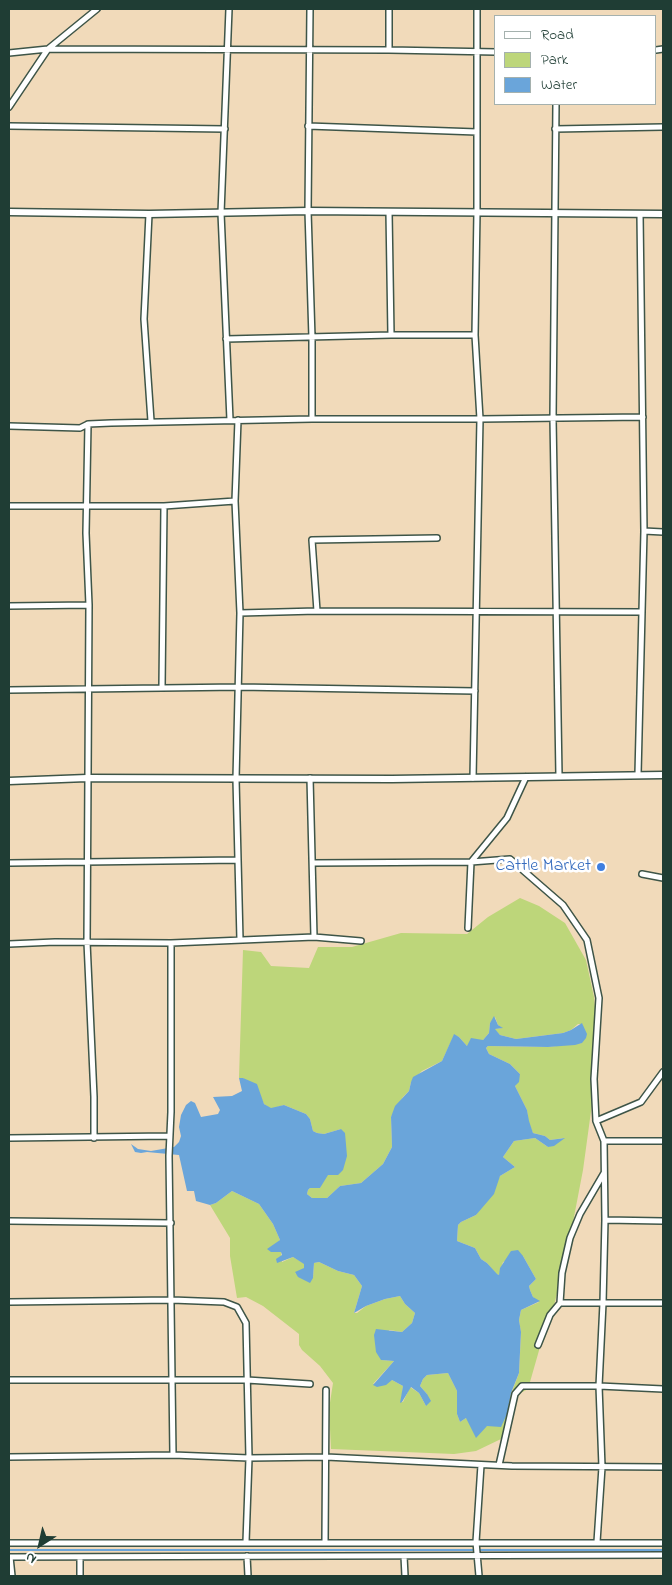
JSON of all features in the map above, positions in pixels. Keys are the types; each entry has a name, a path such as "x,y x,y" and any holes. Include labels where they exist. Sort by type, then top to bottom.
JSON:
{"street":[{"path":"9,107 48,49 97,9"},
{"path":"229,9 221,212 230,420"},
{"path":"310,9 308,211 312,338 312,419"},
{"path":"389,9 389,50"},
{"path":"473,778 480,419 475,335 477,9"},
{"path":"9,53 48,49 494,52"},
{"path":"556,105 553,418 559,776"},
{"path":"9,126 225,129"},
{"path":"308,126 477,132"},
{"path":"556,129 663,127"},
{"path":"9,212 149,214 308,211 663,214"},
{"path":"389,212 391,335"},
{"path":"149,214 144,319 151,421"},
{"path":"638,774 644,531 640,214"},
{"path":"226,339 475,335"},
{"path":"9,426 80,428 88,424 151,421 643,417"},
{"path":"238,420 235,501 240,613 236,779 240,940"},
{"path":"88,424 86,506 89,604 87,942 94,1138"},
{"path":"9,506 164,506 235,501"},
{"path":"162,687 164,506"},
{"path":"644,531 663,532"},
{"path":"317,611 312,540 437,538"},
{"path":"9,606 89,604"},
{"path":"240,613 556,610 642,612"},
{"path":"9,690 239,687 474,690"},
{"path":"9,781 87,778 473,778 663,774"},
{"path":"468,928 471,862 507,818 526,777"},
{"path":"310,778 314,864 314,937"},
{"path":"9,863 238,860"},
{"path":"314,864 510,860 563,905 587,940 599,998 594,1079 596,1121 604,1140 605,1220 599,1386 602,1466 597,1542"},
{"path":"642,874 663,878"},
{"path":"9,944 87,942 171,943 314,937 362,940"},
{"path":"171,943 171,1112 169,1136 173,1455"},
{"path":"596,1121 641,1102 663,1072"},
{"path":"9,1138 169,1136"},
{"path":"604,1140 663,1141"},
{"path":"538,1345 550,1315 560,1302 562,1273 570,1238 580,1214 604,1173"},
{"path":"605,1220 663,1221"},
{"path":"9,1221 171,1222"},
{"path":"9,1302 172,1300 224,1302 237,1307 246,1323 249,1458 246,1542"},
{"path":"560,1302 663,1303"},
{"path":"9,1380 247,1380 310,1384"},
{"path":"499,1465 515,1394 522,1386 663,1388"},
{"path":"325,1542 326,1390"},
{"path":"9,1457 173,1455 249,1458 326,1457 481,1465 663,1467"},
{"path":"479,1576 476,1543 481,1465"},
{"path":"9,1543 663,1542"},
{"path":"12,1576 9,1557 663,1555"},
{"path":"247,1556 248,1576"},
{"path":"404,1556 405,1576"},
{"path":"80,1557 80,1576"}],"green space":[{"path":"520,898 539,906 565,923 586,960 594,997 598,1038 595,1082 583,1170 569,1243 553,1310 546,1326 528,1389 517,1395 513,1418 501,1439 476,1451 454,1454 331,1449 329,1409 333,1383 320,1366 302,1350 299,1345 299,1334 263,1306 246,1297 237,1298 230,1256 230,1238 210,1205 216,1203 232,1191 259,1204 273,1224 280,1240 271,1252 281,1252 282,1262 293,1257 305,1264 305,1268 295,1273 313,1278 314,1263 319,1262 338,1271 354,1275 362,1286 354,1313 357,1313 366,1306 400,1296 405,1304 415,1313 412,1323 402,1332 389,1330 381,1360 394,1361 373,1384 392,1380 403,1386 401,1402 403,1402 410,1387 419,1393 426,1406 427,1394 420,1386 423,1379 427,1375 448,1373 457,1391 457,1414 460,1422 466,1418 487,1426 507,1414 511,1394 519,1373 521,1333 519,1320 521,1310 539,1302 533,1297 529,1286 536,1279 523,1256 503,1262 499,1275 496,1274 481,1259 475,1248 457,1241 458,1225 476,1215 500,1176 515,1167 503,1157 514,1141 535,1138 548,1147 564,1138 550,1140 545,1136 533,1133 528,1121 527,1110 515,1086 520,1074 510,1064 489,1054 486,1048 488,1046 548,1047 582,1043 583,1026 578,1024 571,1030 563,1033 516,1039 500,1035 494,1029 502,1028 498,1025 495,1017 490,1023 489,1033 483,1040 467,1046 459,1037 454,1035 442,1061 422,1071 411,1082 409,1091 403,1097 391,1117 392,1147 383,1164 361,1183 340,1186 327,1198 312,1198 307,1194 308,1190 310,1188 320,1188 341,1129 324,1134 313,1131 310,1119 306,1114 284,1105 271,1109 264,1104 259,1094 243,1078 239,1078 243,950 261,952 271,966 309,968 318,947 352,947 401,933 467,934 488,917"}],"water":[{"path":"494,1016 498,1025 503,1028 495,1029 500,1035 516,1039 563,1033 582,1023 587,1034 582,1043 575,1045 548,1047 488,1046 486,1048 489,1054 510,1064 520,1074 519,1082 515,1086 527,1110 533,1133 545,1136 550,1140 565,1138 554,1146 548,1147 535,1138 514,1141 503,1157 515,1167 500,1176 494,1194 476,1215 458,1225 457,1241 475,1248 481,1259 499,1275 500,1268 511,1251 518,1250 536,1279 529,1286 533,1297 540,1301 521,1310 519,1320 521,1332 519,1373 511,1393 507,1414 501,1427 487,1426 476,1438 466,1418 460,1422 457,1414 457,1391 448,1373 427,1375 423,1379 420,1386 431,1401 426,1406 419,1393 411,1387 400,1403 403,1386 392,1380 386,1385 377,1387 373,1385 394,1361 381,1360 376,1352 374,1335 376,1329 402,1332 412,1323 415,1313 405,1304 400,1296 366,1306 354,1313 362,1286 354,1275 338,1271 319,1262 314,1263 313,1278 310,1283 298,1277 295,1272 304,1268 304,1264 293,1257 277,1263 276,1259 282,1255 281,1252 271,1252 267,1249 280,1240 273,1224 259,1204 232,1191 216,1203 210,1205 196,1201 194,1191 187,1191 179,1155 135,1152 131,1144 138,1149 151,1151 174,1147 179,1142 181,1136 179,1127 181,1115 186,1105 191,1101 195,1103 201,1117 218,1114 220,1110 213,1097 232,1096 242,1091 239,1078 243,1078 257,1084 264,1104 271,1108 284,1105 306,1114 310,1119 313,1131 324,1134 341,1129 345,1133 347,1156 343,1170 338,1175 328,1175 320,1188 310,1188 308,1190 307,1194 312,1198 327,1198 340,1186 361,1183 383,1164 392,1147 391,1117 395,1106 409,1091 413,1077 442,1061 454,1034 467,1046 471,1038 483,1040 489,1033 490,1023"}],"waterway":[{"path":"9,1550 663,1550"}],"place":[{"name":"Cattle Market","path":"601,867"}]}
